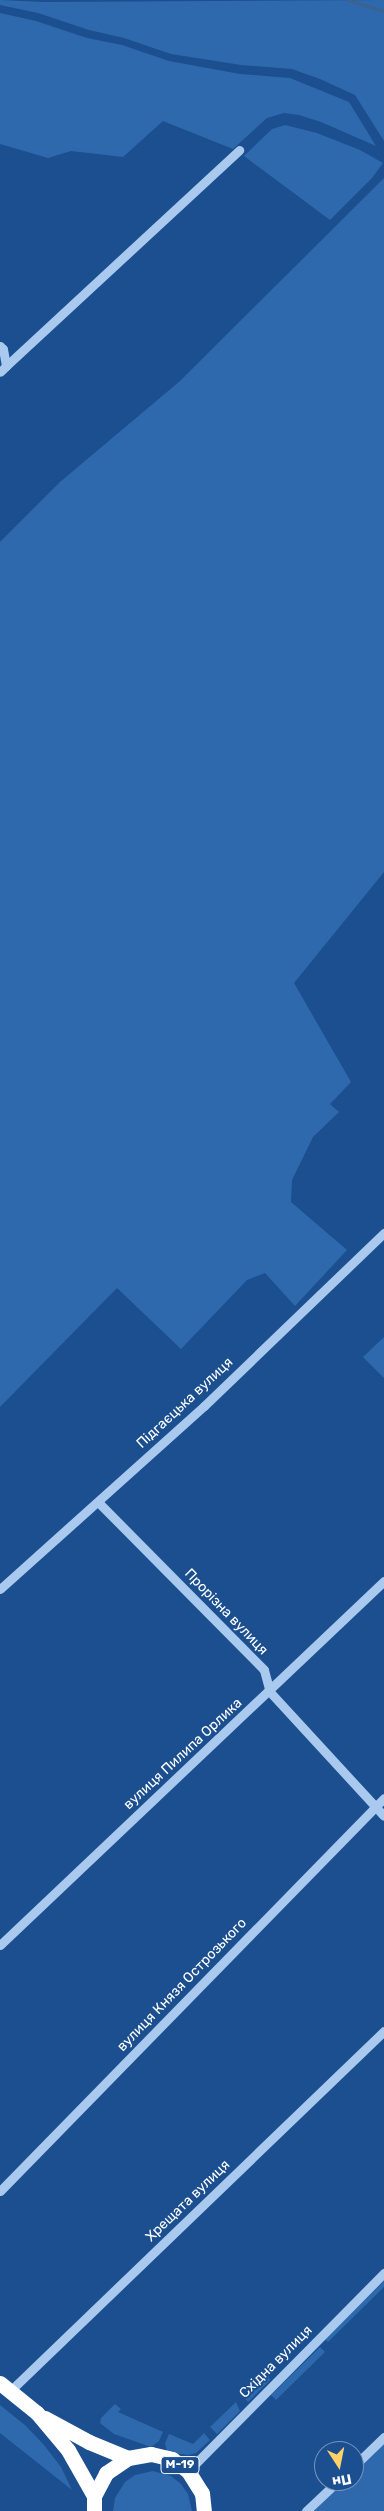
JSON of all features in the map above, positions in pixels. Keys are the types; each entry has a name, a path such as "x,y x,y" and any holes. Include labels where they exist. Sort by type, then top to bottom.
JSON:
{"highway":[{"name":"М-19","path":"5,2387 37,2413 89,2442 128,2458"},
{"name":"М-19","path":"37,2413 68,2450 94,2504"},
{"name":"М-19","path":"94,2504 106,2473 128,2458 151,2454 172,2459 188,2470 202,2493 204,2511"}],"street":[{"path":"3,368 239,150"},
{"path":"0,346 3,349 3,368"},
{"name":"Підгаєцька вулиця","path":"0,1589 204,1406 384,1233"},
{"name":"Прорізна вулиця","path":"98,1502 264,1670 270,1692 384,1816"},
{"name":"вулиця Пилипа Орлика","path":"0,1945 270,1692 384,1581"},
{"name":"вулиця Князя Острозького","path":"0,2191 384,1798"},
{"name":"Хрещата вулиця","path":"5,2387 384,2031"},
{"name":"Східна вулиця","path":"188,2470 384,2273"},
{"path":"364,2456 384,2437"},
{"path":"306,2511 327,2491"}],"shaded area":[{"path":"0,0 44,2 384,0 384,141 355,95 320,79 292,69 241,65 171,54 38,13 0,5"},
{"path":"0,13 36,21 87,38 122,45 169,61 240,74 290,78 349,102 376,146 321,122 299,115 284,113 267,118 233,149 163,121 123,157 71,151 48,158 0,144"},
{"path":"285,125 317,133 360,150 383,163 372,178 330,220 244,156 272,129"},
{"path":"384,178 384,872 294,983 351,1082 330,1104 339,1112 313,1137 292,1180 291,1202 347,1250 295,1306 265,1273 247,1280 181,1349 117,1288 0,1407 0,542 60,482 180,381"},
{"path":"384,1337 384,1378 363,1357"},
{"path":"384,2281 384,2287 328,2342 325,2339"},
{"path":"320,2347 325,2352 276,2400 271,2395"},
{"path":"267,2373 270,2380 248,2402 243,2396"},
{"path":"236,2402 240,2411 217,2434 210,2427"},
{"path":"115,2404 121,2409 118,2412 163,2432 159,2441 151,2447 114,2434 100,2423 101,2418"},
{"path":"0,2405 26,2426 44,2445 61,2467 72,2490 0,2433"},
{"path":"204,2433 210,2440 196,2453 188,2455 167,2452 165,2443 169,2434 193,2444"},
{"path":"384,2443 384,2511 312,2511 333,2491 364,2491 364,2462"},
{"path":"153,2471 171,2476 181,2484 188,2494 192,2511 113,2511 115,2498 125,2482 135,2475"}],"waterway":[{"path":"348,0 384,11"}]}
